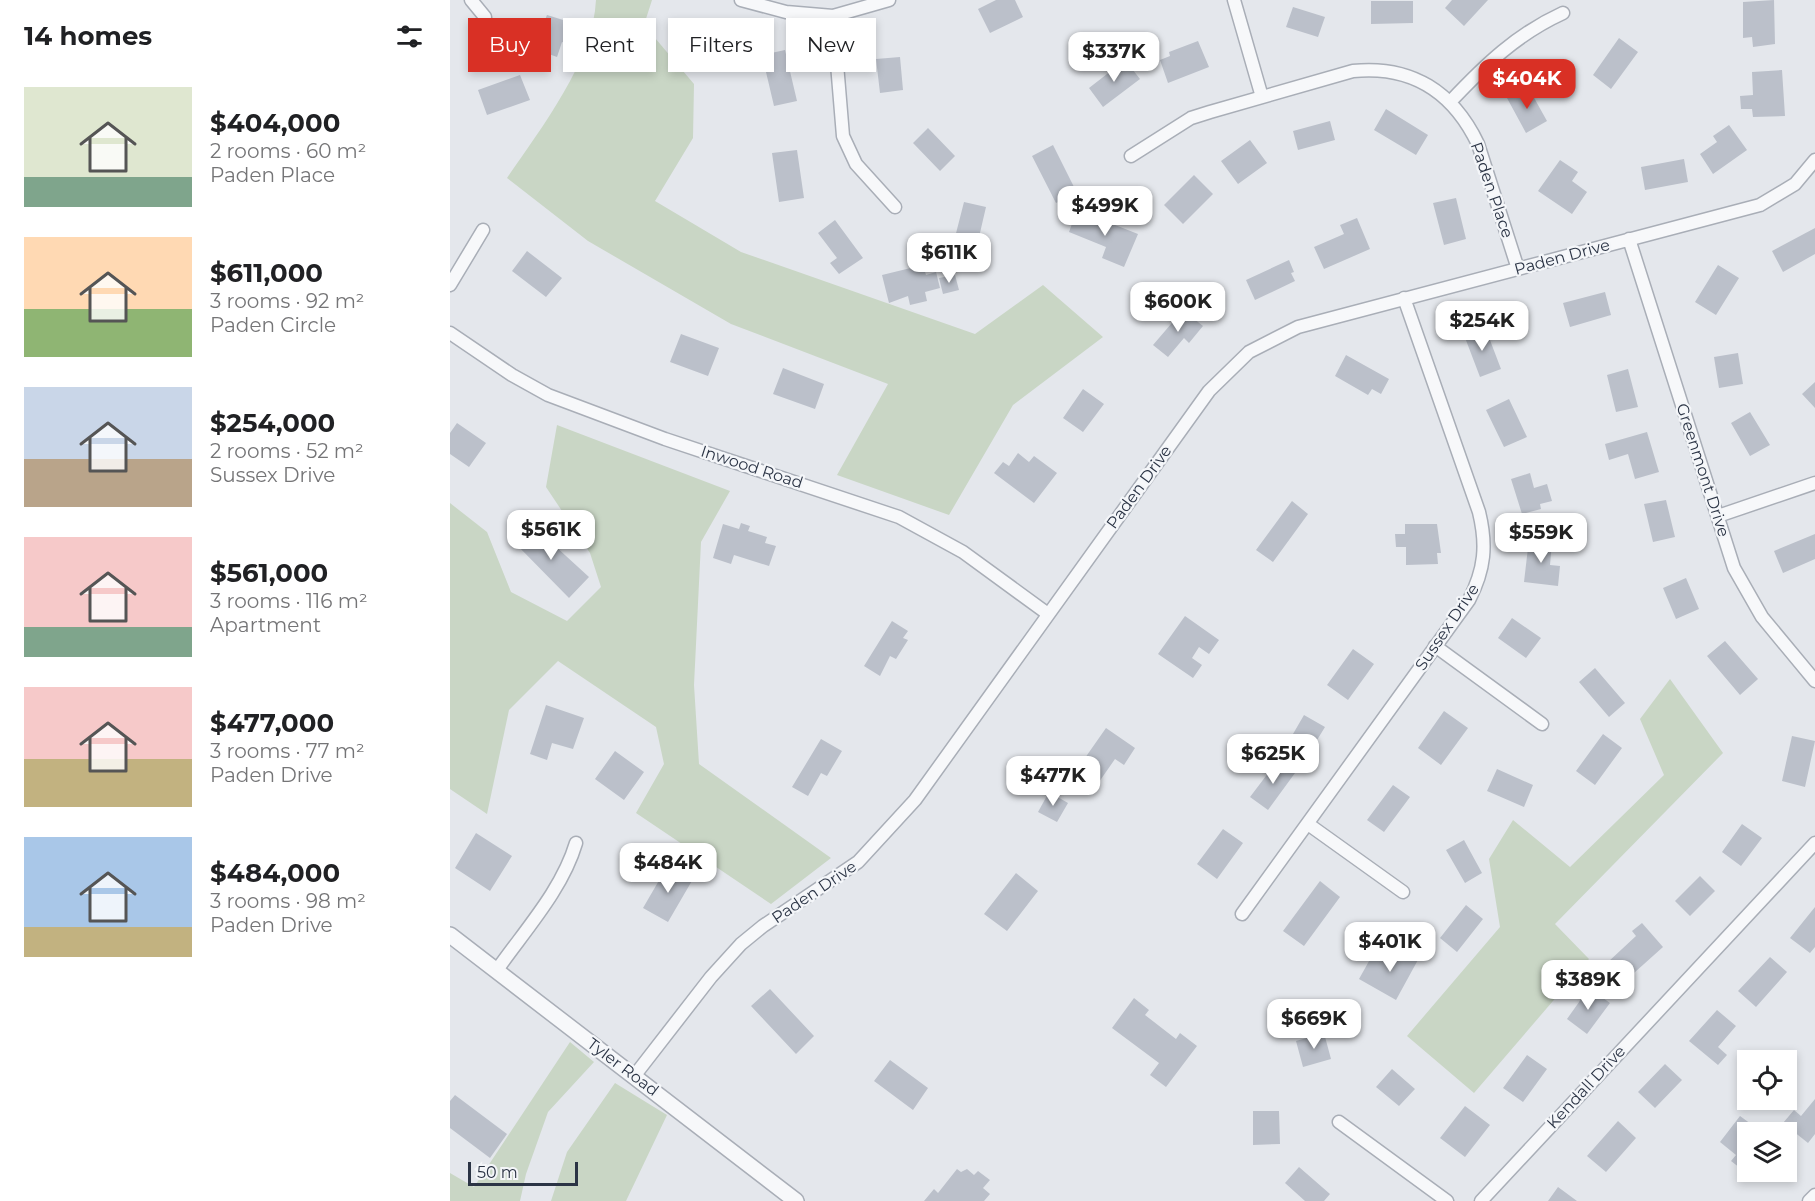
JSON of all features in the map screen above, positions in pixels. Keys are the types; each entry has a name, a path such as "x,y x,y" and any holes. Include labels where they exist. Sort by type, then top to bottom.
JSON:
{"street":[{"path":"471,0 485,17"},
{"path":"741,0 776,11 833,16 889,0"},
{"path":"1234,0 1262,97"},
{"path":"1451,101 1494,57 1520,36 1563,13"},
{"path":"833,16 843,136 856,164 895,207"},
{"name":"Paden Place","path":"1131,156 1191,118 1332,75 1368,69 1408,77 1451,101 1461,113 1478,144 1518,269"},
{"name":"Paden Drive","path":"635,1076 711,977 741,944 858,862 894,825 980,712 1209,391 1230,367 1249,352 1281,333 1404,298 1760,205 1795,184 1815,159"},
{"path":"450,285 483,231"},
{"name":"Greenmont Drive","path":"1629,239 1734,568 1746,594 1815,681"},
{"name":"Sussex Drive","path":"1242,914 1477,585 1485,552 1484,532 1404,298"},
{"name":"Inwood Road","path":"450,333 512,375 549,395 665,439 899,517 963,552 1048,614"},
{"path":"1718,516 1815,483"},
{"path":"1435,646 1542,724"},
{"path":"1308,824 1403,892"},
{"path":"496,970 561,879 576,843"},
{"name":"Kendall Drive","path":"1481,1201 1815,843"},
{"name":"Tyler Road","path":"450,935 796,1201"},
{"path":"1339,1122 1447,1201"},
{"path":"1809,1201 1815,1195"}],"green space":[{"path":"596,0 652,0 646,18 594,18"},
{"path":"656,39 668,53 668,72 684,72 694,84 693,138 655,201 741,252 975,334 1043,285 1103,337 1013,405 949,515 837,475 888,384 731,324 588,241 507,178 563,94 574,72 656,72"},
{"path":"557,425 730,491 701,542 694,685 699,764 831,858 771,904 636,813 664,764 656,727 558,661 509,710 487,814 450,789 450,503 487,532 511,592 567,621 601,587 590,553 546,487"},
{"path":"1670,679 1723,753 1555,924 1589,959 1474,1093 1407,1036 1500,927 1489,859 1513,820 1570,867 1664,775 1640,719"},
{"path":"570,1042 594,1062 548,1112 526,1174 520,1201 450,1201 450,1173 474,1187"},
{"path":"615,1083 667,1115 626,1201 551,1201 567,1152"}],"building":[{"path":"996,0 1015,0 1023,17 990,33 978,9"},
{"path":"1452,0 1488,0 1464,26 1445,8"},
{"path":"1774,0 1775,44 1753,47 1752,37 1743,38 1743,2"},
{"path":"1371,1 1413,1 1413,23 1371,24"},
{"path":"1293,7 1325,17 1318,37 1286,27"},
{"path":"547,15 563,20 563,42 557,57 551,55 551,18 546,18"},
{"path":"1619,38 1638,52 1611,89 1593,75"},
{"path":"1198,41 1209,67 1168,83 1160,60 1170,56 1169,52"},
{"path":"785,50 786,72 790,72 797,101 774,106 766,72 774,72 774,52"},
{"path":"900,57 903,90 880,93 876,59"},
{"path":"1125,60 1140,79 1103,107 1089,88"},
{"path":"1782,70 1785,116 1753,117 1752,109 1741,109 1740,96 1753,95 1752,72"},
{"path":"520,75 530,100 487,115 478,90"},
{"path":"1528,87 1547,121 1526,133 1507,98"},
{"path":"1386,109 1428,135 1416,155 1374,130"},
{"path":"1330,121 1335,140 1298,150 1293,131"},
{"path":"1729,125 1747,150 1713,174 1700,154 1717,142 1713,136"},
{"path":"928,128 955,156 940,171 913,143"},
{"path":"1250,140 1267,163 1238,184 1221,161"},
{"path":"1053,145 1077,193 1056,203 1032,156"},
{"path":"797,150 804,198 779,202 772,153"},
{"path":"1684,159 1688,182 1645,190 1641,167"},
{"path":"1560,160 1578,172 1572,181 1587,192 1572,214 1538,191"},
{"path":"1194,175 1213,194 1183,224 1164,205"},
{"path":"1456,198 1466,239 1444,245 1433,203"},
{"path":"964,202 986,207 976,250 953,245"},
{"path":"1077,210 1138,234 1124,267 1102,258 1106,247 1069,232"},
{"path":"1357,218 1370,249 1324,269 1314,247 1344,234 1340,225"},
{"path":"835,220 863,258 839,274 830,263 837,258 818,233"},
{"path":"1815,228 1815,254 1783,272 1772,251"},
{"path":"527,251 562,278 546,297 512,271"},
{"path":"1289,260 1295,281 1255,300 1246,280"},
{"path":"923,265 926,275 936,272 940,288 925,292 927,301 910,305 908,296 889,303 882,275"},
{"path":"1718,265 1739,278 1716,315 1695,302"},
{"path":"955,275 959,290 943,294 939,278"},
{"path":"1605,292 1611,315 1570,327 1563,303"},
{"path":"1183,310 1203,326 1189,343 1184,338 1168,357 1153,345"},
{"path":"1485,327 1501,369 1480,377 1464,335"},
{"path":"681,334 719,348 708,376 670,362"},
{"path":"1738,353 1743,384 1719,388 1714,357"},
{"path":"1346,355 1389,379 1381,394 1372,389 1368,395 1335,376"},
{"path":"783,368 824,384 815,409 773,394"},
{"path":"1628,369 1638,407 1616,412 1607,375"},
{"path":"1815,382 1815,408 1802,394"},
{"path":"1083,389 1104,404 1083,432 1063,418"},
{"path":"1509,399 1527,437 1504,447 1486,410"},
{"path":"1750,412 1770,445 1750,456 1731,423"},
{"path":"457,423 486,443 469,467 450,454 450,433"},
{"path":"1647,432 1659,472 1635,479 1628,454 1609,460 1605,444"},
{"path":"1018,453 1029,462 1034,456 1057,473 1034,503 994,473 1003,462 1009,466"},
{"path":"1530,473 1534,488 1547,484 1552,501 1540,504 1541,509 1522,514 1511,479"},
{"path":"1666,500 1675,537 1653,542 1644,504"},
{"path":"1292,501 1308,514 1273,562 1256,550"},
{"path":"741,523 750,526 748,531 767,537 765,543 776,546 769,566 734,555 731,564 713,558 723,524 739,529"},
{"path":"531,524 589,577 569,598 514,542"},
{"path":"1405,524 1437,524 1441,553 1437,553 1438,564 1406,565 1406,547 1396,547 1395,534 1405,534"},
{"path":"1815,534 1815,559 1783,573 1774,551"},
{"path":"1529,539 1552,542 1550,565 1560,566 1558,586 1524,582"},
{"path":"1686,578 1699,609 1676,619 1663,588"},
{"path":"1185,616 1219,640 1209,654 1199,647 1192,658 1202,665 1193,678 1158,654"},
{"path":"1512,618 1541,638 1526,658 1498,638"},
{"path":"892,621 908,631 903,638 908,640 896,659 890,656 880,676 864,666"},
{"path":"1725,641 1758,679 1740,695 1707,656"},
{"path":"1353,649 1374,664 1348,700 1327,685"},
{"path":"1595,668 1625,703 1609,717 1579,682"},
{"path":"546,705 584,718 573,749 552,743 547,760 530,754"},
{"path":"1444,711 1468,728 1441,765 1418,748"},
{"path":"1304,715 1325,727 1306,758 1286,746"},
{"path":"1106,728 1135,748 1124,765 1115,759 1092,792 1071,778"},
{"path":"1603,734 1622,748 1595,785 1576,771"},
{"path":"1792,736 1815,741 1805,787 1782,781"},
{"path":"821,739 842,751 827,776 821,773 808,796 792,787"},
{"path":"615,751 644,772 624,800 595,779"},
{"path":"1278,760 1295,773 1268,810 1250,797"},
{"path":"1497,769 1533,785 1524,807 1487,791"},
{"path":"1393,785 1410,797 1384,832 1367,820"},
{"path":"1049,792 1068,803 1057,822 1038,812"},
{"path":"1742,824 1762,838 1741,866 1722,852"},
{"path":"1223,829 1243,843 1217,879 1197,864"},
{"path":"476,833 512,856 490,891 455,868"},
{"path":"1464,840 1482,873 1465,883 1446,850"},
{"path":"668,865 693,879 668,922 643,908"},
{"path":"1016,873 1038,891 1007,931 984,914"},
{"path":"1700,876 1715,891 1690,916 1675,901"},
{"path":"1320,881 1340,897 1304,946 1283,931"},
{"path":"1466,905 1483,919 1457,952 1440,938"},
{"path":"1815,907 1815,947 1810,953 1790,938"},
{"path":"1642,923 1663,947 1625,981 1608,962 1636,936 1632,931"},
{"path":"1402,948 1419,958 1396,1000 1359,979 1373,954 1393,965"},
{"path":"1770,957 1787,972 1756,1007 1738,991"},
{"path":"1589,988 1610,1003 1587,1034 1567,1019"},
{"path":"770,989 814,1036 796,1054 751,1006"},
{"path":"1134,998 1149,1010 1145,1015 1176,1039 1180,1033 1197,1046 1166,1087 1150,1075 1159,1063 1112,1028"},
{"path":"1717,1010 1736,1026 1718,1047 1727,1055 1718,1065 1689,1041"},
{"path":"1324,1033 1331,1059 1303,1067 1296,1041"},
{"path":"1527,1055 1547,1069 1523,1102 1503,1088"},
{"path":"890,1060 928,1088 913,1110 874,1081"},
{"path":"1665,1064 1682,1080 1655,1108 1638,1092"},
{"path":"1392,1069 1415,1089 1399,1106 1376,1087"},
{"path":"455,1095 507,1134 490,1158 450,1128 450,1101"},
{"path":"1815,1099 1815,1134 1808,1143 1797,1134 1797,1122 1784,1122 1794,1110 1801,1116"},
{"path":"1465,1106 1490,1125 1465,1157 1440,1138"},
{"path":"1253,1111 1279,1111 1280,1144 1253,1145"},
{"path":"1740,1116 1748,1122 1737,1122 1737,1166 1731,1161 1736,1155 1720,1142"},
{"path":"1618,1121 1636,1138 1606,1172 1587,1156"},
{"path":"1299,1167 1330,1194 1324,1201 1305,1201 1285,1183"},
{"path":"957,1169 961,1172 967,1169 974,1175 978,1171 990,1180 983,1188 990,1194 984,1201 924,1201 934,1189 938,1193"},
{"path":"1558,1187 1577,1201 1548,1201"}]}
